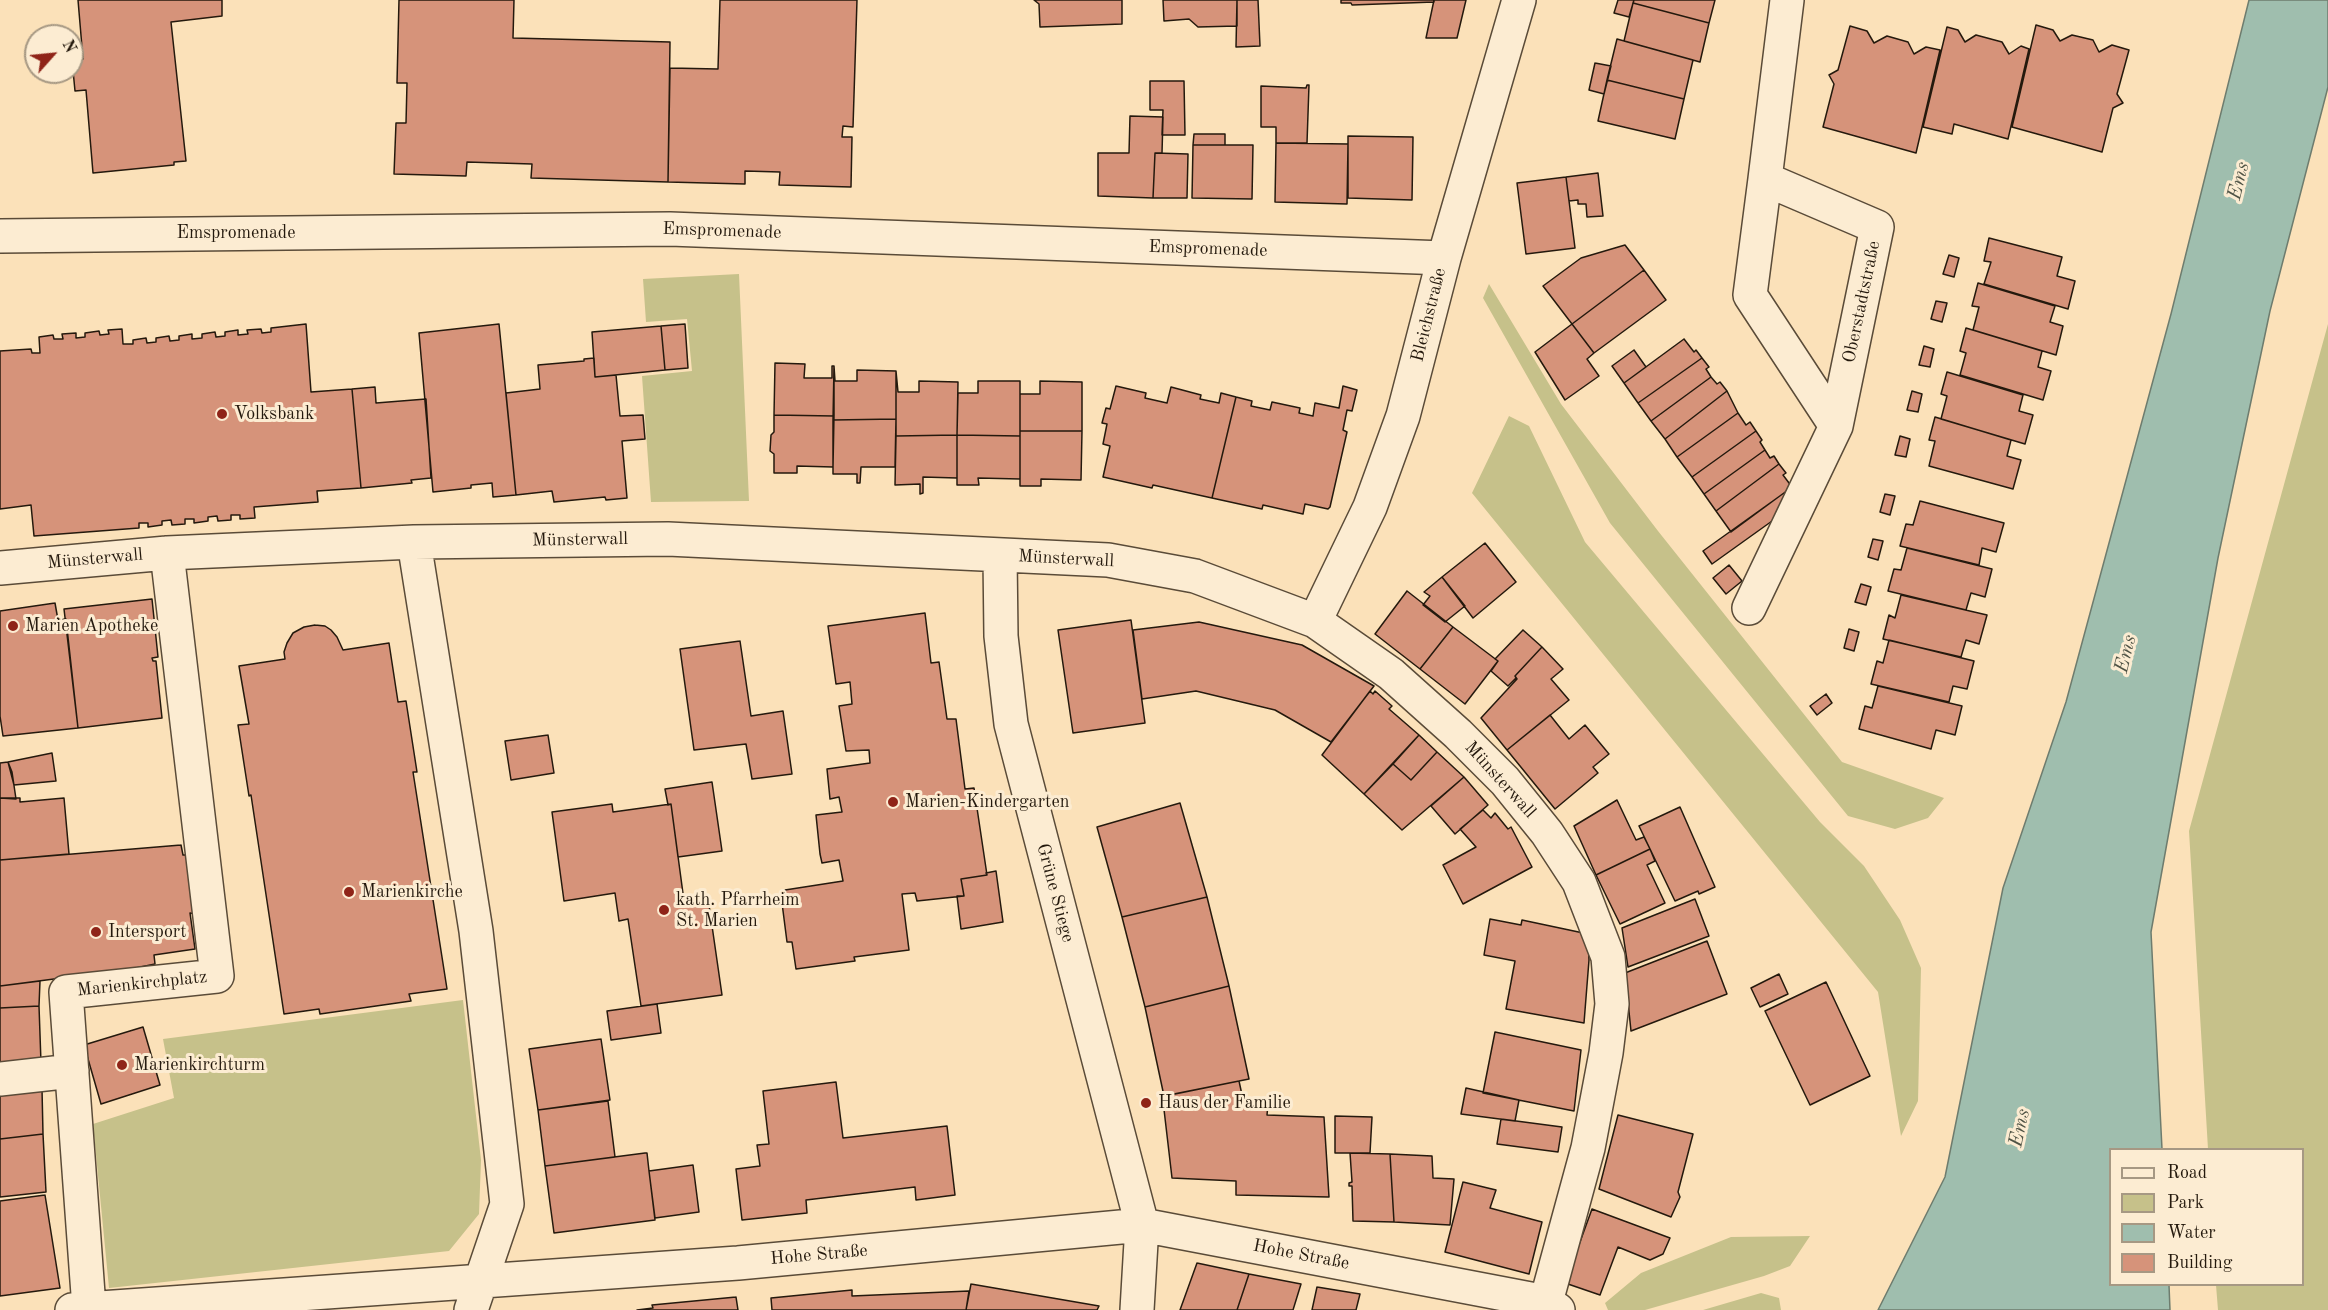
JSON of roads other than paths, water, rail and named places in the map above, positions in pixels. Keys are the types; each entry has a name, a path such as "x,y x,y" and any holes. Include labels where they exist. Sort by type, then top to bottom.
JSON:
{"street":[{"name":"Bleichstraße","path":"1315,621 1370,507 1403,416 1444,258 1519,0"},
{"path":"1787,0 1750,295 1836,426"},
{"name":"Oberstadtstraße","path":"1749,608 1836,426 1877,227 1765,179"},
{"name":"Emspromenade","path":"0,236 670,229 1444,258"},
{"name":"Münsterwall","path":"0,568 167,553 414,542 668,539 1108,560 1195,576 1315,621 1391,674 1458,734 1505,781 1547,832 1579,882 1608,957 1612,1004 1606,1053 1588,1148 1552,1306"},
{"path":"414,542 476,931 507,1204 471,1310"},
{"name":"Marienkirchplatz","path":"80,1309 72,1071 66,992 217,976 167,553"},
{"name":"Grüne Stiege","path":"1000,556 1001,636 1011,724 1142,1225 1137,1310"},
{"path":"0,1079 72,1071"},
{"name":"Hohe Straße","path":"80,1309 738,1263 1142,1225 1552,1306"}],"water":[{"name":"Ems","path":"2249,0 2328,0 2328,87 2270,311 2218,558 2151,932 2162,1148 2109,1148 2109,1286 2169,1286 2170,1310 1878,1310 1945,1177 2003,888 2066,702 2171,314"}],"place":[{"name":"Volksbank","path":"222,414"},
{"name":"Marien Apotheke","path":"13,626"},
{"name":"Marien-Kindergarten","path":"893,802"},
{"name":"Marienkirche","path":"349,892"},
{"name":"kath. Pfarrheim St. Marien","path":"664,910"},
{"name":"Intersport","path":"96,932"},
{"name":"Marienkirchturm","path":"122,1065"},
{"name":"Haus der Familie","path":"1146,1103"}]}
